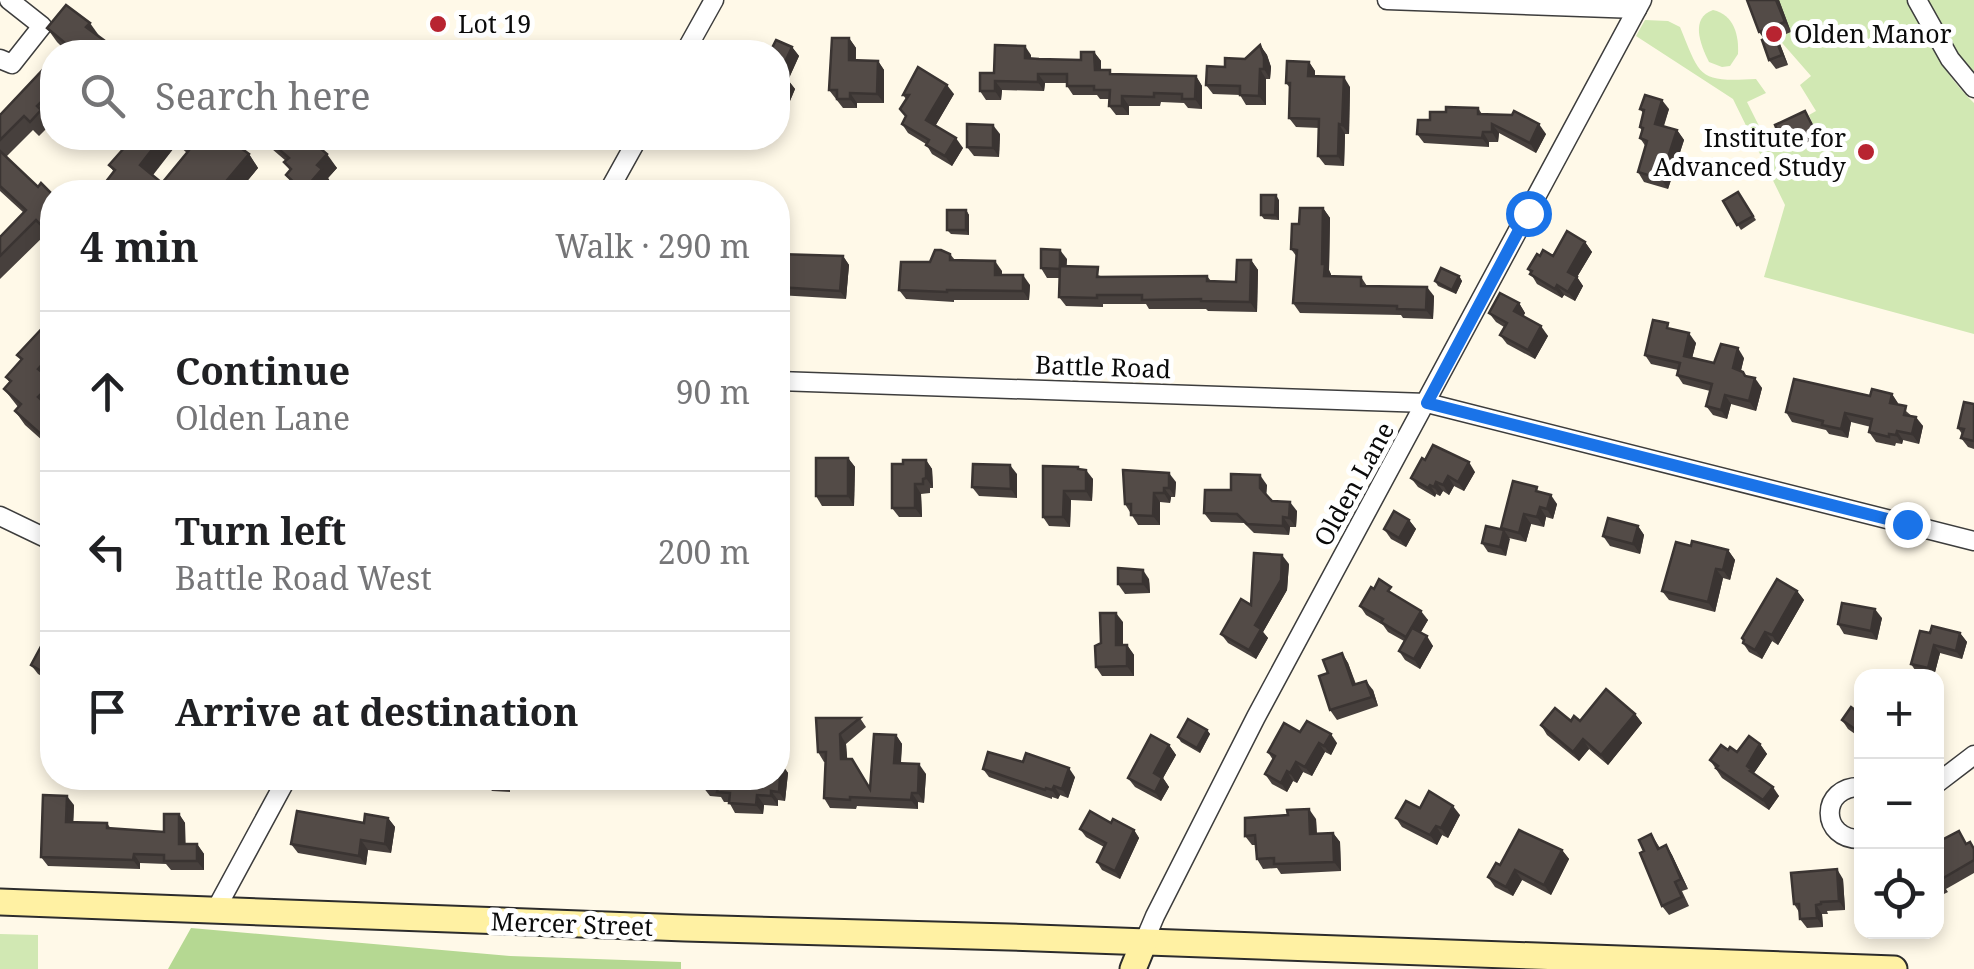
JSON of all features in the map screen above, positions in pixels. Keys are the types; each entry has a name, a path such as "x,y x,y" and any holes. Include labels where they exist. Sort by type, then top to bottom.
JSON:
{"main road":[{"name":"Mercer Street","path":"0,902 1894,969"},
{"path":"1132,969 1144,942"}],"street":[{"path":"0,10 8,0 42,26 12,64 0,59"},
{"path":"692,40 714,0"},
{"path":"1387,0 1640,4"},
{"path":"1917,0 1950,59 1974,88"},
{"name":"Olden Lane","path":"1144,942 1256,718 1640,4"},
{"path":"615,180 631,150"},
{"name":"Battle Road","path":"790,382 1427,403 1974,541"},
{"path":"0,516 40,535"},
{"path":"1944,778 1974,755"},
{"path":"1854,788 1847,788 1834,798 1830,815 1832,824 1843,836 1854,838"},
{"path":"216,910 281,790"}],"green space":[{"name":"Institute for Advanced Study","path":"1779,0 1907,0 1944,67 1974,103 1974,334 1764,277 1785,205 1733,99 1636,36 1645,20 1668,21 1680,27 1704,73 1723,79 1756,79 1766,93 1747,102 1763,134 1778,129 1794,150 1818,136 1809,115 1816,111 1800,85 1811,76 1777,37"},
{"path":"1925,0 1974,0 1974,77 1950,44"},
{"path":"1713,10 1726,16 1736,33 1738,54 1730,66 1709,62 1700,40 1701,19"},
{"path":"191,928 510,956 681,962 681,969 168,969"},
{"path":"0,934 38,935 38,969 0,969"}],"building":[{"path":"1747,0 1776,0 1785,22 1759,32"},
{"path":"66,5 90,23 86,27 104,40 61,40 47,28"},
{"path":"1774,35 1782,55 1769,60 1762,40"},
{"path":"832,38 849,38 849,60 878,61 877,94 850,93 850,99 837,99 837,90 829,90"},
{"path":"995,45 1025,46 1025,58 1039,59 1081,60 1081,52 1094,52 1095,70 1110,70 1110,74 1196,76 1195,99 1182,99 1182,94 1154,93 1154,97 1122,96 1122,106 1109,106 1110,90 1067,86 1067,74 1038,74 1038,82 995,81 995,91 980,91 980,73 994,73"},
{"path":"1260,45 1264,69 1260,69 1259,96 1240,95 1240,86 1206,85 1207,66 1225,67 1225,58 1245,59"},
{"path":"1287,61 1309,62 1308,76 1344,77 1338,156 1318,156 1319,119 1289,118"},
{"path":"918,67 947,85 926,120 956,138 945,156 926,145 929,140 902,124 906,116 900,109 909,95 903,95"},
{"path":"40,73 40,111 30,122 24,116 0,140 0,115"},
{"path":"1645,95 1662,100 1655,124 1677,130 1661,179 1638,172 1647,141 1640,138 1644,110 1640,109"},
{"path":"1446,107 1478,108 1478,114 1512,115 1514,111 1539,124 1530,143 1492,124 1492,132 1483,132 1482,138 1417,134 1418,120 1430,120 1430,112 1446,112"},
{"path":"1805,111 1815,131 1790,145 1785,134 1780,137 1775,125"},
{"path":"967,124 993,125 993,148 967,147"},
{"path":"122,150 152,150 140,165 158,180 107,180 115,170 109,165"},
{"path":"189,150 244,150 249,154 227,180 164,180"},
{"path":"280,150 322,150 327,154 317,165 322,169 312,180 291,180 286,175 291,169 284,162 289,158"},
{"path":"0,151 38,187 40,184 40,224 36,220 0,256 0,237 26,210 0,186"},
{"path":"1738,192 1753,216 1737,225 1723,201"},
{"path":"1261,195 1276,195 1275,215 1261,215"},
{"path":"1300,208 1323,208 1324,276 1361,277 1361,286 1427,287 1426,310 1293,303 1297,250 1291,249 1292,224 1299,224"},
{"path":"947,210 966,210 966,230 947,230"},
{"path":"1567,231 1585,242 1568,272 1577,277 1568,292 1557,285 1555,289 1528,269 1543,250 1553,256"},
{"path":"1041,249 1060,250 1060,269 1041,268"},
{"path":"935,250 950,254 950,260 995,261 995,275 1023,275 1023,291 899,290 901,262 930,262"},
{"path":"790,254 843,256 840,291 790,288"},
{"path":"1237,260 1251,260 1250,302 1142,300 1142,295 1059,297 1060,266 1098,267 1097,277 1207,276 1207,281 1236,282"},
{"path":"1441,268 1459,276 1452,290 1435,281"},
{"path":"1500,293 1519,303 1514,311 1541,326 1528,350 1500,335 1507,323 1489,313"},
{"path":"1653,320 1689,333 1684,356 1714,363 1721,344 1738,348 1733,368 1755,378 1749,401 1725,395 1721,410 1706,406 1712,384 1677,375 1680,363 1645,355"},
{"path":"40,331 40,433 15,411 21,404 4,389 11,381 6,377 22,359 17,355"},
{"path":"1794,379 1870,396 1872,389 1892,394 1890,403 1906,406 1904,415 1916,417 1912,434 1897,431 1889,437 1869,432 1872,419 1845,413 1841,429 1786,412"},
{"path":"1964,402 1974,404 1974,441 1961,438 1964,429 1958,428"},
{"path":"1433,445 1469,462 1458,482 1448,476 1443,485 1436,482 1428,488 1411,478"},
{"path":"816,458 848,458 848,496 816,496"},
{"path":"903,460 926,460 926,478 923,484 915,484 915,508 892,508 892,464 903,464"},
{"path":"973,464 1010,465 1011,489 972,487"},
{"path":"1043,466 1086,470 1086,491 1064,491 1063,517 1043,517"},
{"path":"1123,470 1169,473 1169,488 1164,488 1164,493 1154,493 1153,516 1131,515 1131,504 1125,504"},
{"path":"1231,474 1260,475 1260,488 1272,501 1290,502 1289,518 1283,517 1283,526 1247,524 1237,514 1204,513 1205,490 1231,490"},
{"path":"1513,481 1551,495 1547,509 1540,507 1537,517 1524,514 1519,533 1501,528"},
{"path":"1394,511 1409,520 1399,538 1384,529"},
{"path":"1608,518 1638,526 1633,544 1603,536"},
{"path":"1486,526 1504,530 1500,547 1482,543"},
{"path":"1692,541 1728,550 1723,570 1716,569 1708,602 1662,591 1676,542 1691,546"},
{"path":"1254,553 1282,555 1281,580 1255,625 1261,629 1249,650 1221,634 1241,599 1251,605"},
{"path":"1118,568 1143,570 1143,584 1118,584"},
{"path":"1379,579 1391,587 1388,591 1421,611 1406,637 1360,606"},
{"path":"1777,579 1797,591 1772,635 1765,632 1755,650 1742,638"},
{"path":"1842,603 1875,609 1871,631 1838,624"},
{"path":"1100,613 1116,613 1116,645 1127,645 1127,666 1096,667 1095,646 1101,643"},
{"path":"1932,626 1960,633 1956,651 1934,645 1928,668 1911,664 1920,631 1930,633"},
{"path":"1412,628 1427,636 1414,659 1399,651"},
{"path":"40,648 40,670 31,665"},
{"path":"1342,653 1353,685 1366,681 1372,697 1330,710 1319,676 1328,673 1323,660"},
{"path":"1606,689 1635,714 1601,755 1583,739 1573,752 1541,725 1555,708 1571,721 1574,716 1580,721"},
{"path":"1851,707 1854,709 1854,728 1842,720"},
{"path":"816,718 860,718 840,734 841,759 852,759 870,789 874,734 896,735 894,763 919,764 918,793 912,793 911,800 824,798 826,752 818,752"},
{"path":"1188,719 1207,730 1197,748 1178,737"},
{"path":"1307,721 1331,734 1324,746 1319,743 1305,767 1296,762 1281,783 1265,774 1275,756 1268,752 1284,723 1300,732"},
{"path":"1151,735 1169,745 1154,773 1162,778 1155,792 1128,778"},
{"path":"1749,736 1760,744 1747,766 1773,787 1763,800 1710,760 1721,745 1737,752"},
{"path":"988,752 1023,762 1026,753 1069,768 1062,789 1054,786 1045,790 983,769"},
{"path":"779,790 771,791 771,796 757,795 756,805 729,803 730,793 717,792"},
{"path":"1429,791 1453,806 1441,828 1436,826 1430,835 1396,818 1406,801 1420,808"},
{"path":"43,795 67,796 66,822 107,823 107,828 164,832 164,814 179,814 179,844 197,844 197,861 164,861 164,855 134,854 133,860 41,857"},
{"path":"1309,809 1310,834 1333,833 1334,862 1274,864 1274,858 1257,859 1255,835 1245,836 1245,818 1288,815 1287,810"},
{"path":"297,811 364,823 365,814 388,818 385,844 361,840 359,856 291,844"},
{"path":"1090,811 1134,830 1115,871 1097,862 1106,843 1080,829"},
{"path":"1519,830 1562,850 1544,885 1515,870 1506,887 1488,877 1496,863 1500,865"},
{"path":"1959,831 1974,849 1974,860 1944,878 1944,849 1944,839"},
{"path":"1651,834 1658,849 1666,845 1681,879 1675,882 1682,897 1662,906 1640,853 1644,851 1639,840"},
{"path":"1837,869 1839,901 1821,902 1816,905 1817,918 1800,919 1799,904 1794,904 1791,873"}],"place":[{"name":"Lot 19","path":"438,24"},
{"name":"Olden Manor","path":"1774,34"},
{"name":"Institute for Advanced Study","path":"1866,152"}],"route":[{"path":"1528,213 1427,403 1907,524"}]}
